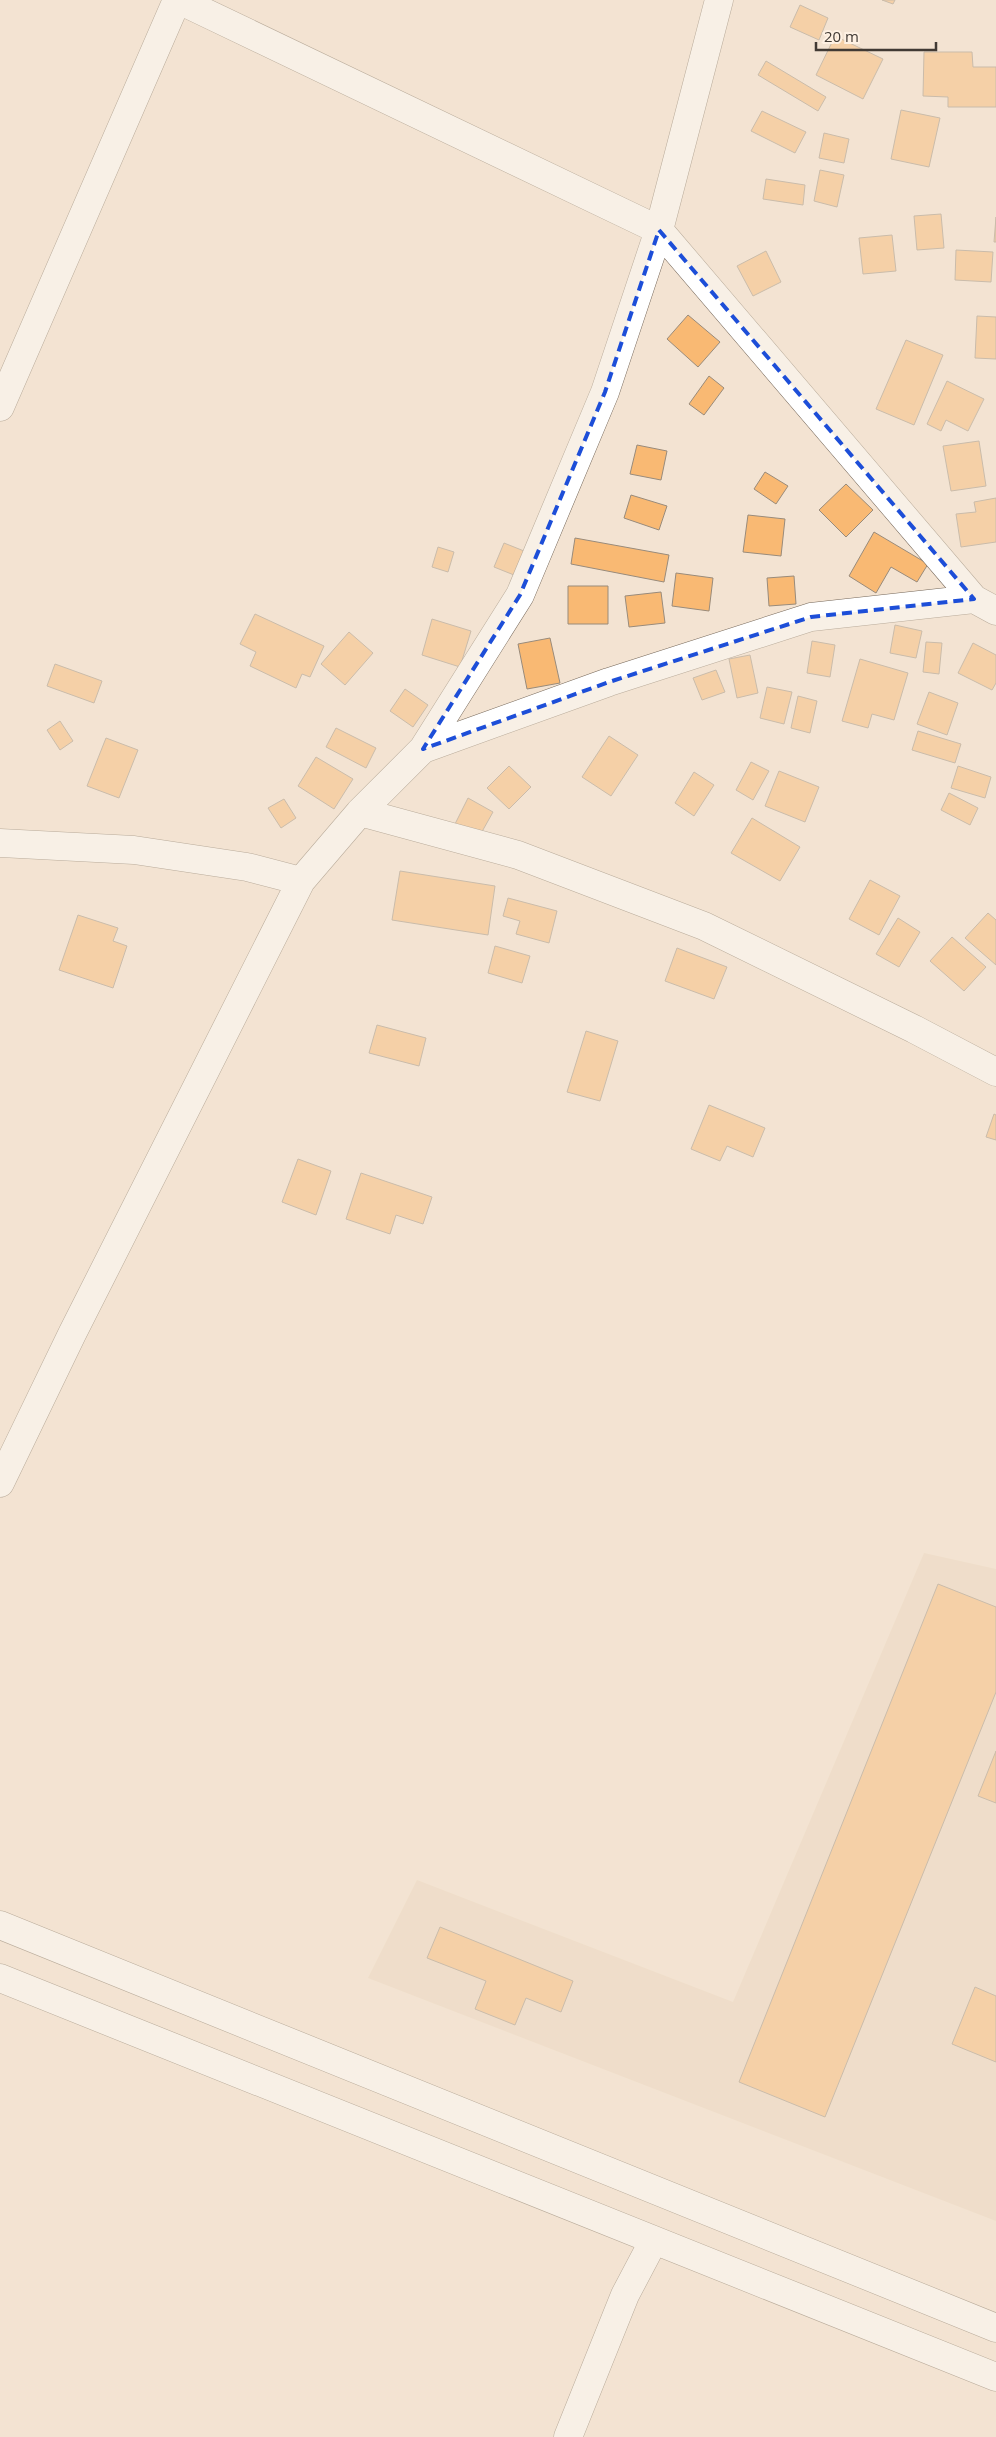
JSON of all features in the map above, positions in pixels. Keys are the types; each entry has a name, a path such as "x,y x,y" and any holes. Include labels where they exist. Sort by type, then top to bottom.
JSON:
{"street":[{"path":"0,407 178,0 658,230 985,605"},
{"path":"0,1483 72,1334 301,880 360,812 423,749 520,595 605,392 658,230 719,0"},
{"path":"423,749 609,682 811,618 985,605"},
{"path":"360,812 518,855 704,926 914,1029 996,1072"},
{"path":"0,843 134,850 248,867 301,880"},
{"path":"0,1925 996,2328"},
{"path":"0,1978 996,2378"},
{"path":"568,2437 625,2295 654,2240"}],"highlighted area":[{"path":"659,230 974,599 811,617 609,682 423,749 520,595 605,392"}],"shaded area":[{"path":"924,1553 996,1569 996,2221 368,1978 417,1880 733,2002"}],"building":[{"path":"882,0 895,0 893,4"},
{"path":"800,5 828,18 819,40 790,27"},
{"path":"835,36 883,59 863,99 816,75"},
{"path":"924,52 972,52 973,67 996,67 996,107 948,107 948,97 923,96"},
{"path":"766,61 826,97 818,111 758,75"},
{"path":"901,110 940,118 929,167 891,159"},
{"path":"762,111 806,132 795,153 751,131"},
{"path":"824,133 849,139 844,163 819,158"},
{"path":"820,170 844,175 837,207 814,201"},
{"path":"766,179 805,185 803,205 763,199"},
{"path":"941,214 944,248 917,250 914,216"},
{"path":"996,217 996,242 994,242"},
{"path":"892,235 896,271 863,274 859,238"},
{"path":"956,250 993,252 991,282 955,280"},
{"path":"766,251 781,282 753,296 737,266"},
{"path":"688,315 720,342 698,367 667,339"},
{"path":"977,316 996,317 996,359 975,358"},
{"path":"906,340 943,355 914,425 876,409"},
{"path":"709,376 724,388 704,415 689,404"},
{"path":"947,381 984,399 968,431 946,420 941,431 927,424"},
{"path":"979,441 986,486 951,491 943,446"},
{"path":"637,445 667,451 661,480 630,474"},
{"path":"765,472 788,486 776,504 754,489"},
{"path":"846,484 873,510 846,537 819,510"},
{"path":"631,495 667,506 659,530 624,518"},
{"path":"996,498 996,542 961,547 956,514 976,512 974,502"},
{"path":"748,515 785,519 781,556 743,552"},
{"path":"874,532 928,564 917,582 891,567 876,593 849,576"},
{"path":"575,538 669,555 664,582 571,564"},
{"path":"504,543 524,551 514,575 494,567"},
{"path":"438,547 454,552 448,572 432,567"},
{"path":"676,573 713,578 709,611 672,606"},
{"path":"794,576 796,604 769,606 767,578"},
{"path":"568,586 608,586 608,624 568,624"},
{"path":"661,592 665,623 629,627 625,596"},
{"path":"255,614 324,646 310,677 302,674 296,688 250,666 256,652 240,644"},
{"path":"432,619 471,631 460,667 422,655"},
{"path":"895,625 922,631 916,658 890,653"},
{"path":"349,632 373,653 345,685 321,664"},
{"path":"550,638 560,683 527,689 518,644"},
{"path":"812,641 835,645 830,677 807,673"},
{"path":"926,642 942,643 939,674 923,672"},
{"path":"973,643 996,655 996,683 992,690 958,673"},
{"path":"750,655 758,693 737,698 729,659"},
{"path":"860,659 908,673 894,720 872,714 868,728 842,721"},
{"path":"55,664 102,681 94,703 47,686"},
{"path":"716,670 725,692 702,700 693,678"},
{"path":"767,687 792,692 784,724 760,718"},
{"path":"405,689 428,705 413,727 390,711"},
{"path":"929,692 958,703 947,735 917,724"},
{"path":"798,696 817,701 810,733 791,728"},
{"path":"60,721 73,741 60,750 47,730"},
{"path":"336,728 376,748 366,768 326,747"},
{"path":"918,731 961,744 955,763 912,750"},
{"path":"609,736 638,755 611,796 582,777"},
{"path":"106,738 138,750 119,798 87,786"},
{"path":"316,757 353,779 334,809 298,786"},
{"path":"751,762 769,771 753,800 736,790"},
{"path":"509,766 531,787 509,809 487,788"},
{"path":"958,766 991,777 985,798 951,788"},
{"path":"779,771 819,787 805,822 765,806"},
{"path":"694,772 714,785 694,816 675,803"},
{"path":"949,793 978,808 970,825 941,810"},
{"path":"468,798 493,812 479,837 455,824"},
{"path":"284,799 296,818 281,828 268,808"},
{"path":"752,818 800,847 780,881 731,853"},
{"path":"400,871 495,886 488,935 392,920"},
{"path":"870,880 900,896 879,935 849,919"},
{"path":"508,898 557,911 549,943 516,934 520,921 503,916"},
{"path":"988,913 996,920 996,965 965,938"},
{"path":"78,915 118,928 113,941 127,946 113,988 59,970"},
{"path":"898,918 920,932 899,967 876,954"},
{"path":"952,937 986,967 964,991 930,961"},
{"path":"495,946 530,956 522,983 488,973"},
{"path":"677,948 727,967 714,999 665,981"},
{"path":"377,1025 426,1038 419,1066 369,1053"},
{"path":"586,1031 618,1041 600,1101 567,1092"},
{"path":"709,1105 765,1128 753,1157 727,1146 720,1161 691,1149"},
{"path":"994,1114 996,1115 996,1140 986,1137"},
{"path":"298,1159 331,1171 316,1215 282,1202"},
{"path":"361,1173 432,1197 423,1224 396,1215 390,1234 346,1219"},
{"path":"938,1584 996,1607 996,1692 825,2117 739,2082"},
{"path":"996,1751 996,1803 978,1796"},
{"path":"440,1927 573,1981 561,2012 526,1998 515,2025 475,2009 486,1981 427,1958"},
{"path":"975,1987 996,1996 996,2062 952,2044"}]}
